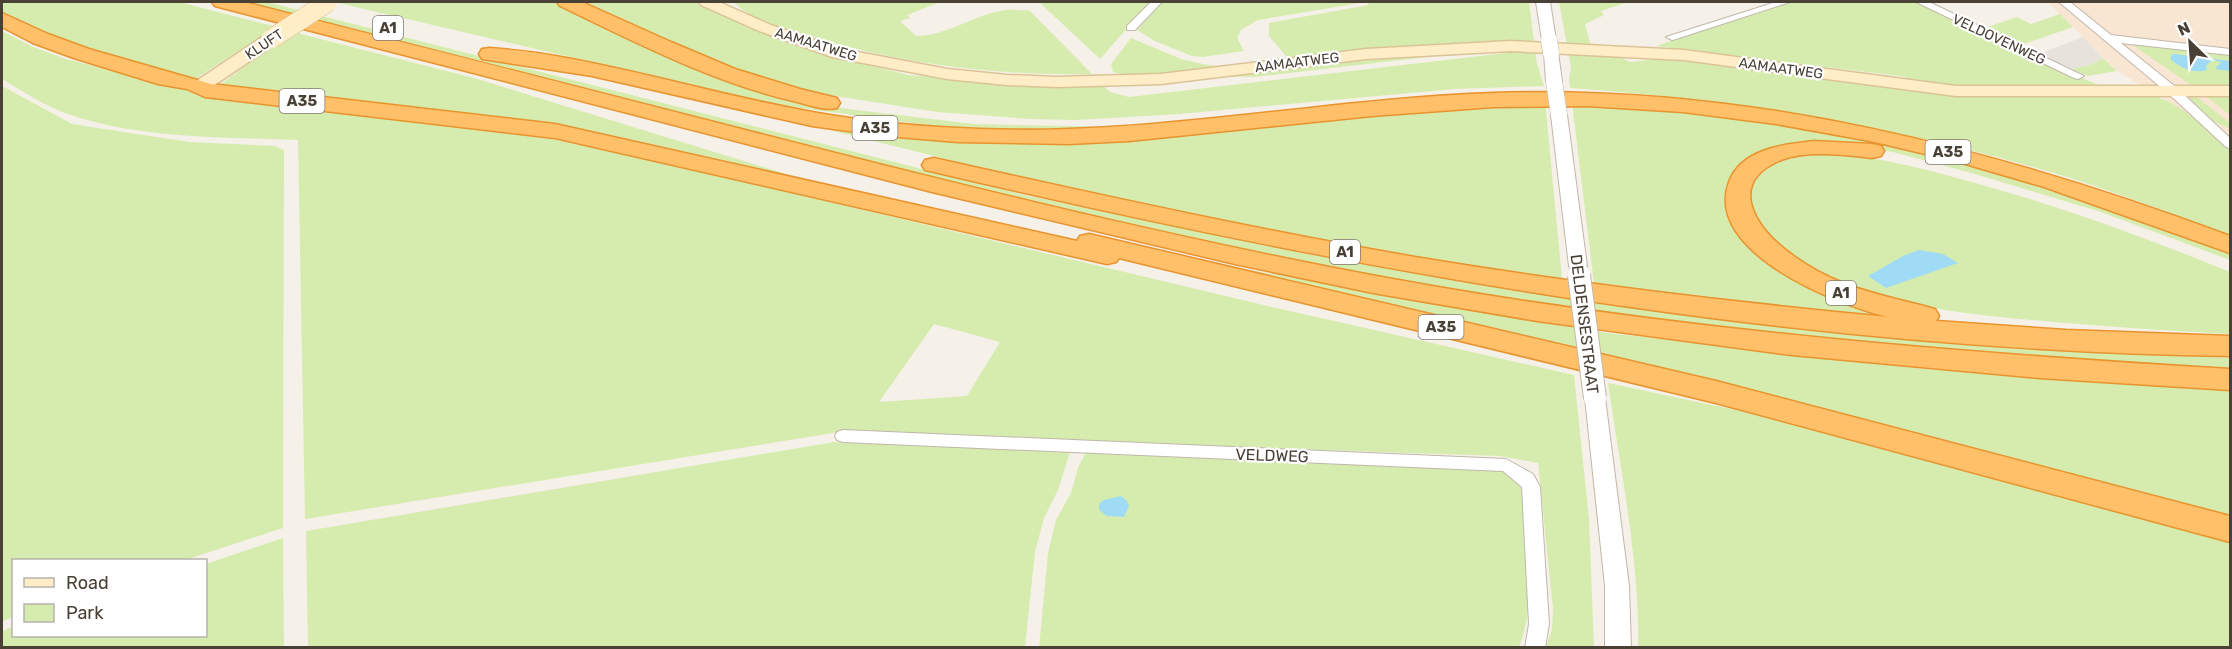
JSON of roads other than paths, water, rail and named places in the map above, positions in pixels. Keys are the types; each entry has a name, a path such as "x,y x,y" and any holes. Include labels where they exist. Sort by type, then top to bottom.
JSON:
{"highway":[{"name":"A1","path":"222,2 1044,213 1373,284 1537,312 1792,345 2039,368 2230,380"},
{"name":"A1","path":"285,2 978,176 1235,231 1383,259 1611,295 1884,328 2224,346"},
{"name":"A35","path":"567,2 718,72 791,94 866,110 976,122 1035,125 1107,125 1216,119 1267,120"},
{"name":"A35","path":"2,19 55,46 173,81 201,86 205,90 555,131 1110,257 1166,262"},
{"name":"A35","path":"490,54 560,63 808,118 892,130 1009,138 1147,132 1451,102 1541,98 1655,103 1724,110 1874,135 2018,171 2173,222 2230,245"},
{"name":"A35","path":"600,99 672,130 886,191 1166,262 1716,392 2230,529"},
{"name":"A1","path":"2224,346 1944,319 1871,304 1819,284 1795,270 1766,248 1748,228 1741,214 1737,198 1738,185 1752,167 1779,154 1811,148 1863,150 1944,167 2036,193 2114,218 2230,262"}],"main road":[{"name":"KLUFT","path":"201,86 328,2"},
{"name":"AAMAATWEG","path":"707,2 800,42 838,53 947,74 1017,80 1095,82 1161,79 1376,53 1511,46 1647,52 1925,88 1989,93 2230,84"},
{"name":"AAMAATWEG","path":"720,2 737,15"},
{"name":"AAMAATWEG","path":"2161,88 2230,91"}],"street":[{"path":"1131,28 1157,2"},
{"name":"DELDENSESTRAAT","path":"1543,2 1616,574 1618,648"},
{"path":"1672,37 1785,2"},
{"name":"VELDOVENWEG","path":"1921,2 2078,76"},
{"path":"2058,2 2093,36 2230,143"},
{"path":"2064,2 2109,38 2161,88 2206,123"},
{"path":"2093,36 2230,52"},
{"name":"VELDWEG","path":"843,436 1506,465 1522,475 1531,488 1539,624 1535,648"}],"water":[{"path":"2171,55 2230,61 2230,71 2215,69 2221,62 2212,60 2206,66 2207,70 2188,70 2171,60"},
{"path":"1919,250 1943,254 1958,263 1886,288 1868,276 1903,256"},
{"path":"1121,496 1129,506 1124,517 1107,516 1099,510 1099,504 1104,500"}]}
